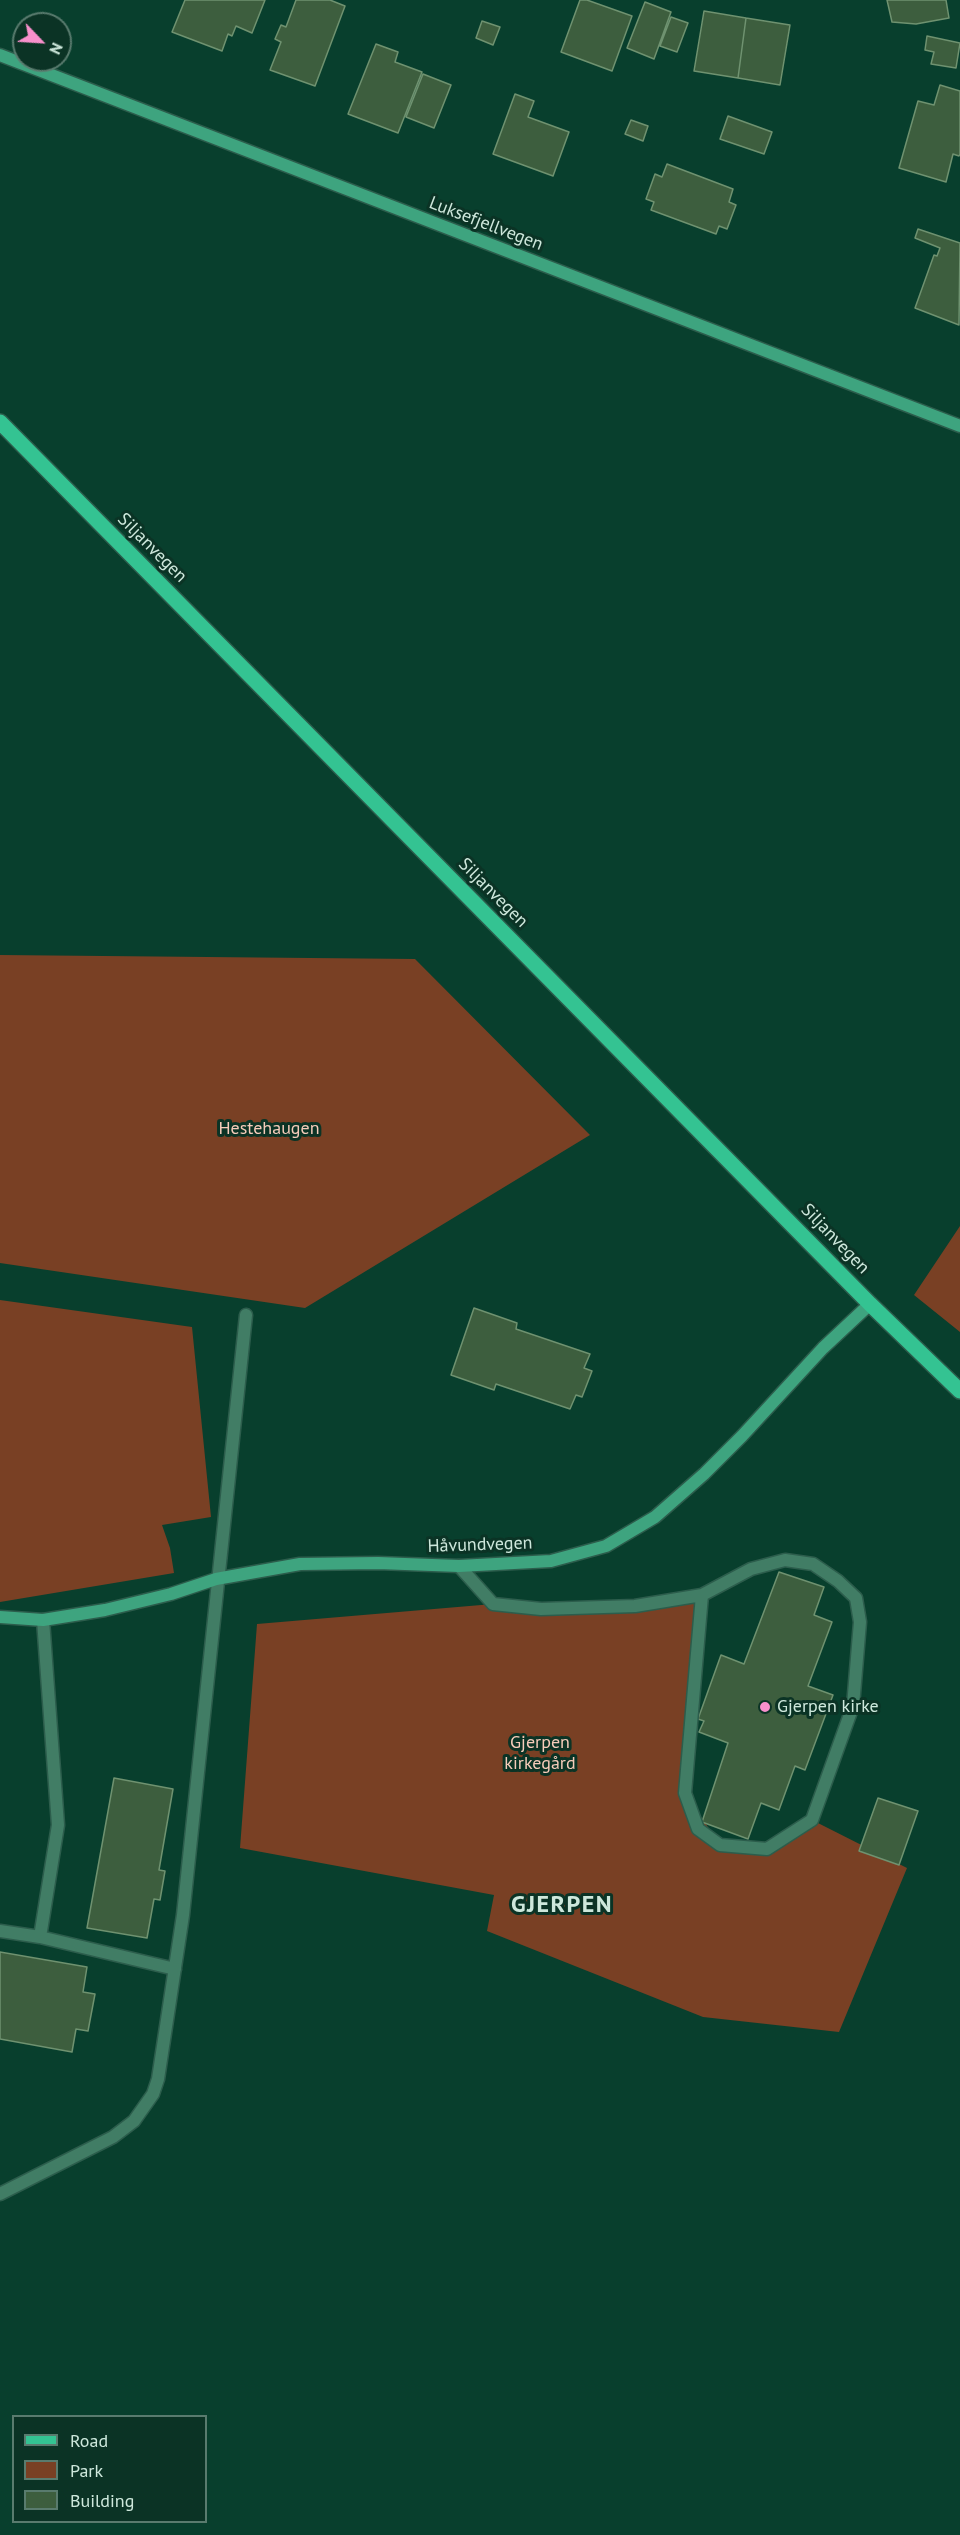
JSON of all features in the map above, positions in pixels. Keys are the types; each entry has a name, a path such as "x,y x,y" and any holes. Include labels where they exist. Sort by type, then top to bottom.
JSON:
{"main road":[{"name":"Luksefjellvegen","path":"0,55 960,426"},
{"name":"Siljanvegen","path":"0,422 870,1304 960,1391"},
{"name":"Håvundvegen","path":"0,1617 44,1620 105,1610 171,1594 216,1579 300,1564 378,1563 459,1566 551,1561 606,1546 654,1517 704,1474 823,1348 870,1304"}],"lane":[{"path":"0,2194 112,2137 134,2121 153,2094 158,2079 183,1915 216,1579 226,1518 246,1315"},
{"path":"459,1566 493,1604 541,1609 635,1606 702,1595 751,1569 784,1560 813,1564 838,1581 856,1598 860,1622 853,1706 812,1820 767,1850 720,1845 698,1829 685,1793 702,1595"},
{"path":"40,1937 58,1825 44,1620"},
{"path":"0,1931 40,1937 175,1968"}],"green space":[{"name":"Hestehaugen","path":"0,955 415,959 590,1135 305,1308 0,1263"},
{"path":"960,1226 960,1332 914,1295"},
{"path":"0,1300 192,1327 211,1517 162,1525 170,1548 174,1573 0,1602"},
{"name":"Gjerpen kirkegård","path":"702,1595 685,1793 720,1845 767,1849 812,1820 907,1868 839,2032 703,2017 487,1931 494,1895 240,1848 257,1624 493,1604 635,1606"}],"building":[{"path":"185,0 265,0 252,33 236,26 232,36 228,34 222,51 172,32"},
{"path":"296,0 330,0 345,6 315,86 270,70 281,42 275,39 281,25 286,27"},
{"path":"580,0 587,0 632,16 612,71 561,52"},
{"path":"887,0 946,0 949,18 916,24 892,22"},
{"path":"645,2 671,12 654,59 627,48"},
{"path":"704,11 746,18 738,78 694,71"},
{"path":"671,17 688,23 677,52 660,46"},
{"path":"746,18 790,25 780,85 738,78"},
{"path":"482,21 500,27 493,45 476,38"},
{"path":"927,36 960,43 956,68 931,64 934,52 925,50"},
{"path":"376,44 398,52 395,62 422,72 398,133 348,114"},
{"path":"423,74 451,85 434,128 406,117"},
{"path":"940,85 960,91 960,154 959,156 953,154 946,182 899,168 918,101 934,105"},
{"path":"515,94 534,101 528,117 569,132 553,176 493,154"},
{"path":"728,116 772,132 764,154 720,139"},
{"path":"631,120 648,126 643,141 625,134"},
{"path":"667,164 733,189 729,202 736,205 727,229 719,226 716,234 651,210 654,202 646,199 655,174 662,177"},
{"path":"918,229 960,243 959,325 915,308 934,255 937,256 940,248 915,238"},
{"path":"474,1308 517,1323 516,1329 590,1354 584,1368 592,1371 582,1397 576,1395 570,1409 496,1384 494,1390 451,1375"},
{"name":"Gjerpen kirke","path":"779,1572 824,1587 814,1615 832,1622 808,1686 833,1695 805,1770 795,1766 779,1810 761,1803 748,1839 702,1822 728,1743 699,1732 704,1721 698,1719 721,1655 744,1664"},
{"path":"114,1778 173,1789 159,1870 165,1871 160,1900 154,1899 147,1938 87,1928"},
{"path":"878,1798 918,1811 899,1865 859,1851"},
{"path":"0,1952 87,1967 83,1992 95,1994 88,2031 76,2029 72,2052 0,2039"}],"place":[{"name":"Gjerpen kirke","path":"765,1707"}],"district":[{"name":"GJERPEN","path":"562,1905"}]}
